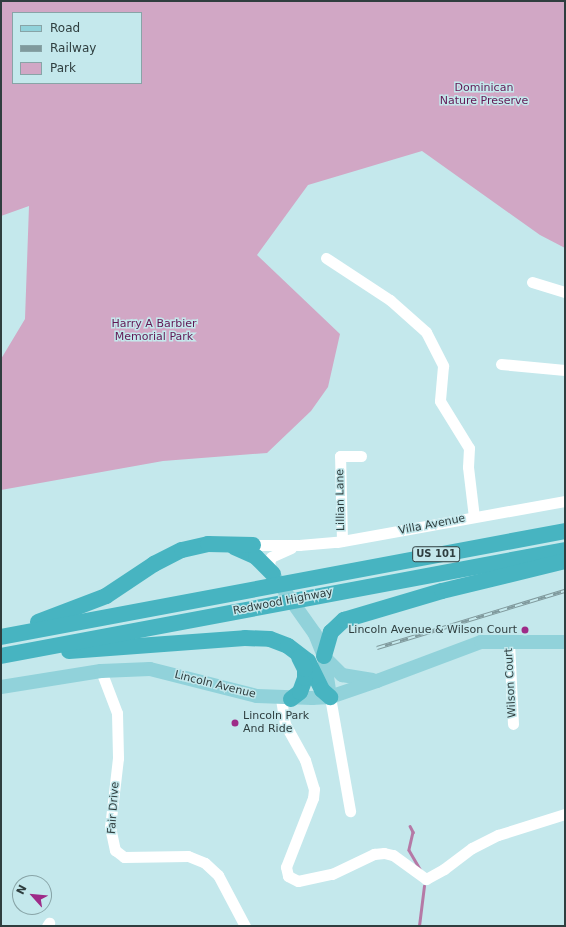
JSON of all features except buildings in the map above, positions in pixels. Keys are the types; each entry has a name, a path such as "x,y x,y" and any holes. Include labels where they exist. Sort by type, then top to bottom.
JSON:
{"highway":[{"name":"Redwood Highway","path":"1,637 306,578 565,531"},
{"path":"1,637 106,596 175,552 194,546 222,543 254,545"},
{"path":"222,543 256,557 273,574"},
{"name":"Redwood Highway","path":"8,655 565,550"},
{"path":"324,656 331,632 344,620 435,593 565,561"},
{"path":"8,655 251,638 276,640 293,649 312,665 322,690 330,697"},
{"path":"286,699 302,688 306,676 303,664 293,649"}],"main road":[{"path":"273,574 310,623 324,656 332,668 342,675 377,681"},
{"name":"Lincoln Avenue","path":"1,687 101,671 150,669 187,677 241,693 286,699 330,697 482,642 565,642"},
{"path":"324,656 330,697"}],"street":[{"path":"326,258 390,300 426,332 443,366 440,401 469,448 474,516"},
{"path":"532,282 565,292"},
{"path":"501,364 565,370"},
{"name":"Lillian Lane","path":"342,541 340,456 361,456"},
{"name":"Villa Avenue","path":"254,545 299,545 342,541 565,500"},
{"name":"Villa Avenue","path":"273,574 269,563 273,555 299,545"},
{"name":"Wilson Court","path":"509,642 514,724"},
{"name":"Fair Drive","path":"101,671 117,713 118,758 110,827 115,850 124,857 188,856 205,863 218,875 245,926"},
{"path":"330,697 350,811"},
{"path":"286,699 285,724 305,760 314,788 313,798 286,867 288,876 298,881 332,874 374,854 384,852 393,855 426,879 444,870 472,848 498,835 565,814"}],"green space":[{"name":"Harry A Barbier Memorial Park","path":"1,1 565,1 565,248 540,235 422,151 308,185 257,255 340,334 328,387 311,411 267,453 163,461 1,490 1,359 25,319 29,206 1,216"}],"waterway":[{"path":"410,826 413,832 409,850 421,871"},
{"path":"419,926 424,886"}],"railway":[{"path":"377,648 565,591"}],"place":[{"name":"Lincoln Avenue & Wilson Court","path":"525,630"},
{"name":"Lincoln Park And Ride","path":"235,723"}],"park label":[{"name":"Dominican Nature Preserve","path":"484,95"}]}
